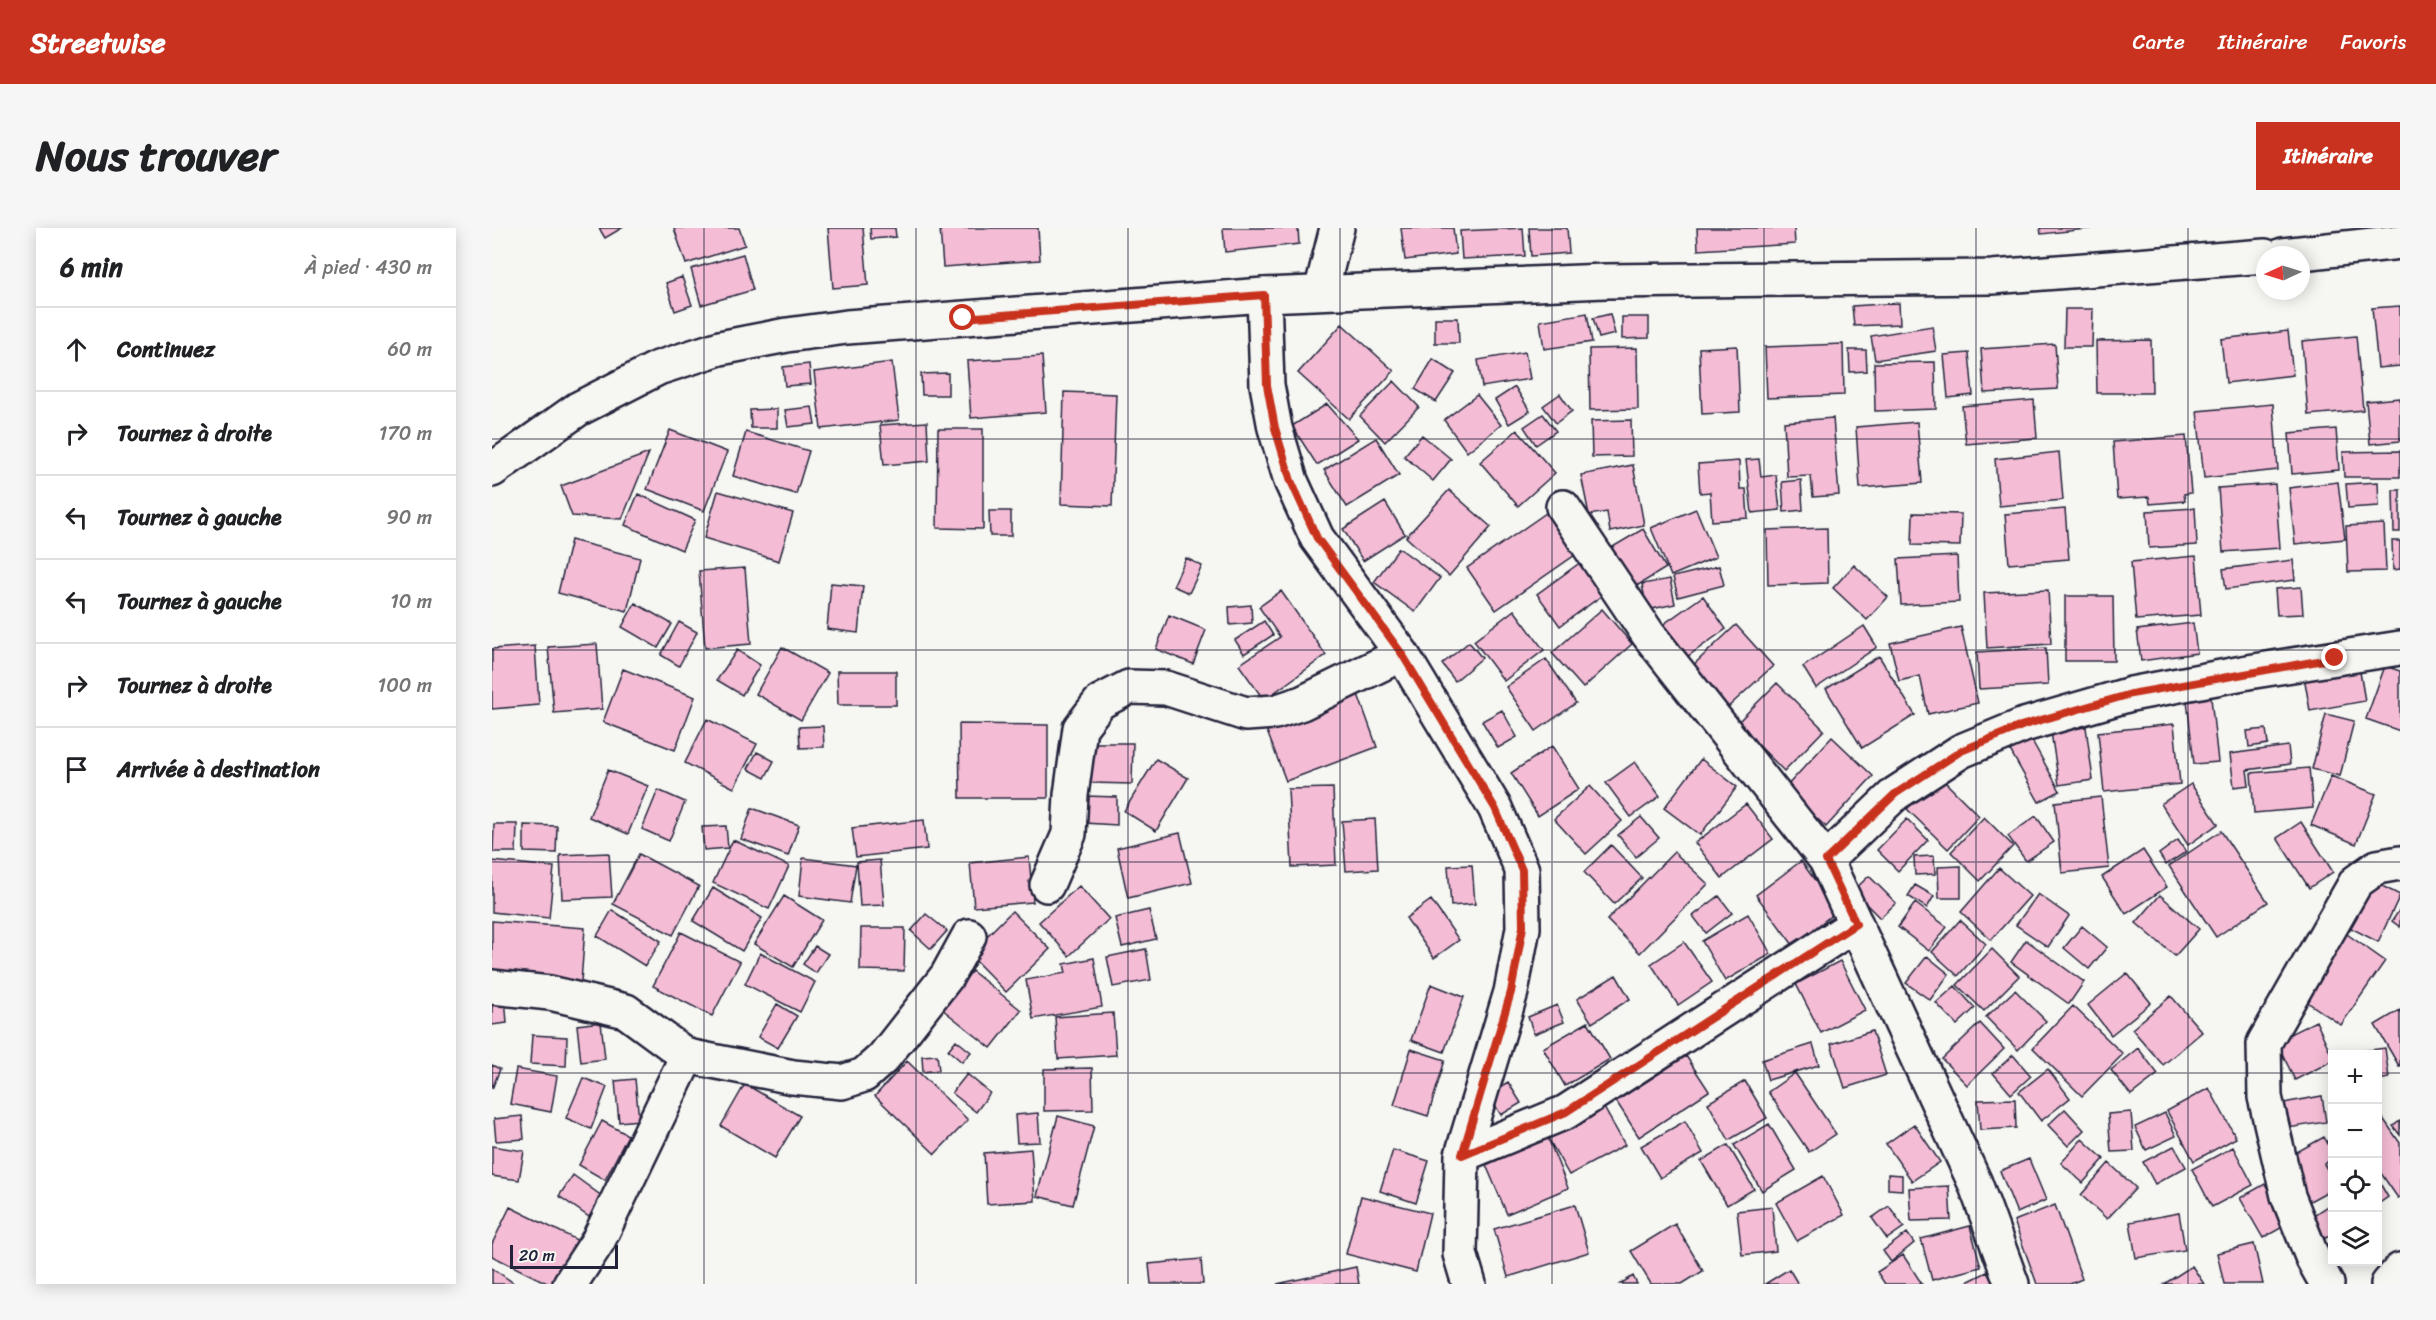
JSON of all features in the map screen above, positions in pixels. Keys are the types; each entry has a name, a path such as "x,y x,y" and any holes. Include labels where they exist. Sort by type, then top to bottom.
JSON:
{"street":[{"path":"1321,292 1337,228"},
{"path":"2310,252 2400,242"},
{"path":"492,470 578,408 658,368 720,348 787,335 847,327 1321,292 1605,281 1992,277 2256,257"},
{"path":"1264,295 1267,385 1275,428 1291,481 1317,538 1402,654 1495,808 1522,870 1523,927 1511,992 1462,1155 1460,1254 1469,1284"},
{"path":"1563,507 1648,634 1826,860 1975,1183 2012,1284"},
{"path":"1826,860 1895,794 1961,751 2024,725 2131,694 2248,672 2400,648"},
{"path":"1047,885 1069,834 1071,795 1080,728 1100,702 1129,687 1166,688 1246,714 1275,712 1302,704 1402,654"},
{"path":"2327,1284 2313,1259 2289,1196 2265,1097 2264,1043 2356,882 2377,867 2400,863"},
{"path":"1462,1155 1566,1112 1856,924"},
{"path":"492,987 550,993 626,1011 687,1056 793,1077 842,1082 864,1075 883,1058 948,976 969,936"},
{"path":"570,1284 598,1241 687,1056"}],"building":[{"path":"599,228 622,228 605,238"},
{"path":"674,228 739,228 745,245 686,264"},
{"path":"828,228 863,228 868,285 833,288"},
{"path":"870,228 895,228 896,237 871,239"},
{"path":"940,228 1038,228 1040,260 943,267"},
{"path":"1223,228 1298,228 1299,244 1225,252"},
{"path":"1401,228 1453,228 1456,254 1405,260"},
{"path":"1523,228 1525,256 1462,259 1460,231"},
{"path":"1529,228 1567,228 1569,253 1531,256"},
{"path":"1697,228 1794,228 1795,244 1698,250"},
{"path":"2040,228 2096,228 2041,234"},
{"path":"743,254 753,290 701,305 691,269"},
{"path":"682,277 692,305 675,311 666,283"},
{"path":"1899,303 1900,324 1854,326 1852,306"},
{"path":"2400,306 2400,366 2378,368 2372,308"},
{"path":"2065,309 2093,309 2092,347 2064,347"},
{"path":"1587,313 1592,342 1544,349 1540,321"},
{"path":"1610,314 1615,334 1599,338 1593,318"},
{"path":"1622,317 1649,317 1649,338 1622,339"},
{"path":"1435,318 1458,318 1459,343 1435,343"},
{"path":"1342,324 1394,371 1349,419 1298,373"},
{"path":"1932,326 1936,351 1875,360 1871,336"},
{"path":"2288,331 2293,375 2226,383 2221,339"},
{"path":"2356,336 2363,410 2308,415 2302,341"},
{"path":"2151,340 2152,393 2097,393 2096,341"},
{"path":"1843,344 1844,395 1767,398 1765,347"},
{"path":"2055,344 2058,389 1984,393 1981,349"},
{"path":"1737,346 1740,412 1702,414 1699,348"},
{"path":"1637,348 1638,409 1590,410 1589,349"},
{"path":"1849,350 1866,350 1867,371 1850,372"},
{"path":"1525,352 1530,379 1482,387 1478,360"},
{"path":"1969,353 1973,395 1948,398 1944,355"},
{"path":"1042,356 1046,412 971,418 967,361"},
{"path":"1433,359 1455,373 1436,402 1415,389"},
{"path":"892,362 899,420 821,429 814,372"},
{"path":"1935,362 1936,409 1875,411 1874,363"},
{"path":"809,364 811,384 785,386 783,367"},
{"path":"948,373 948,395 922,395 921,374"},
{"path":"1394,381 1419,407 1385,442 1360,416"},
{"path":"1515,387 1530,411 1509,424 1495,400"},
{"path":"1064,392 1116,394 1112,506 1061,504"},
{"path":"1560,394 1572,411 1556,423 1543,406"},
{"path":"1477,395 1501,425 1467,452 1444,420"},
{"path":"2400,398 2400,441 2370,444 2366,401"},
{"path":"2034,400 2037,438 1966,444 1962,406"},
{"path":"1327,404 1358,439 1317,465 1292,426"},
{"path":"2273,404 2278,470 2204,478 2197,411"},
{"path":"812,407 815,424 788,427 785,410"},
{"path":"777,409 777,428 751,428 750,410"},
{"path":"1543,414 1556,431 1536,445 1524,427"},
{"path":"1833,418 1839,495 1813,497 1811,476 1787,477 1784,422"},
{"path":"1631,420 1632,456 1592,457 1591,421"},
{"path":"927,422 929,461 884,465 880,425"},
{"path":"1917,422 1922,483 1860,488 1856,427"},
{"path":"938,429 983,429 983,529 937,528"},
{"path":"2336,429 2339,470 2292,474 2289,433"},
{"path":"670,430 727,452 704,511 647,489"},
{"path":"1517,430 1555,473 1518,506 1480,462"},
{"path":"746,432 809,451 796,494 733,476"},
{"path":"1422,435 1451,459 1433,481 1404,456"},
{"path":"2186,436 2191,493 2184,494 2185,501 2150,504 2149,497 2117,499 2113,442"},
{"path":"1376,438 1399,475 1347,507 1324,470"},
{"path":"2400,451 2400,477 2344,477 2343,452"},
{"path":"2059,452 2063,500 1999,506 1995,459"},
{"path":"649,453 622,519 572,516 561,486"},
{"path":"1759,459 1761,477 1776,475 1780,510 1752,513 1746,460"},
{"path":"1739,461 1740,489 1746,489 1748,518 1712,521 1710,492 1700,493 1698,464"},
{"path":"1633,465 1644,525 1610,532 1607,512 1589,515 1581,475"},
{"path":"1801,480 1803,510 1784,512 1782,482"},
{"path":"2338,482 2345,539 2295,544 2289,488"},
{"path":"2378,482 2379,506 2348,508 2346,484"},
{"path":"2275,484 2280,548 2223,552 2218,488"},
{"path":"1449,490 1491,527 1449,576 1406,537"},
{"path":"2393,490 2400,490 2400,532 2394,532"},
{"path":"718,491 793,513 779,561 704,538"},
{"path":"638,494 695,520 682,550 625,525"},
{"path":"1385,502 1405,534 1363,561 1343,529"},
{"path":"2195,508 2197,545 2149,548 2147,511"},
{"path":"1696,509 1716,557 1671,576 1651,528"},
{"path":"2065,509 2069,559 2009,564 2005,514"},
{"path":"989,511 1011,511 1011,536 990,536"},
{"path":"1546,513 1575,555 1496,610 1467,568"},
{"path":"1913,513 1961,514 1960,546 1912,545"},
{"path":"2384,524 2386,571 2348,572 2346,526"},
{"path":"1827,528 1828,583 1768,585 1767,530"},
{"path":"1643,529 1666,568 1635,587 1611,548"},
{"path":"571,540 640,558 627,611 558,593"},
{"path":"2392,541 2400,541 2400,569 2393,570"},
{"path":"1399,548 1440,578 1415,612 1374,582"},
{"path":"1957,556 1959,602 1901,605 1898,559"},
{"path":"2196,556 2201,615 2136,620 2131,562"},
{"path":"1186,558 1202,566 1189,593 1173,586"},
{"path":"2293,560 2295,580 2226,589 2223,569"},
{"path":"1581,562 1604,594 1560,626 1537,594"},
{"path":"1854,565 1888,597 1867,620 1833,588"},
{"path":"1719,566 1724,585 1678,597 1673,577"},
{"path":"745,568 751,644 705,648 699,571"},
{"path":"1670,579 1675,604 1647,610 1642,584"},
{"path":"831,583 863,586 858,633 827,629"},
{"path":"2301,587 2303,614 2277,615 2275,589"},
{"path":"2048,590 2051,644 1987,648 1984,593"},
{"path":"1281,591 1326,655 1264,700 1239,665 1280,637 1259,607"},
{"path":"1703,596 1726,629 1684,659 1661,626"},
{"path":"2065,596 2113,596 2114,661 2065,661"},
{"path":"635,603 672,624 658,648 622,627"},
{"path":"1251,605 1252,623 1230,625 1229,607"},
{"path":"1602,609 1632,644 1583,688 1552,653"},
{"path":"1514,610 1544,650 1504,681 1474,641"},
{"path":"1169,615 1206,630 1193,664 1156,649"},
{"path":"1264,621 1273,635 1244,654 1235,640"},
{"path":"679,622 697,632 679,666 661,655"},
{"path":"2193,623 2197,653 2141,661 2137,630"},
{"path":"1736,625 1773,666 1726,709 1689,669"},
{"path":"1864,626 1877,647 1816,688 1803,667"},
{"path":"1961,627 1978,703 1928,714 1920,676 1899,681 1890,643"},
{"path":"1469,642 1482,658 1455,681 1442,664"},
{"path":"597,644 602,709 554,713 548,647"},
{"path":"535,646 539,705 492,709 492,649"},
{"path":"782,647 828,673 801,720 756,694"},
{"path":"2046,648 2048,685 1979,689 1977,652"},
{"path":"737,650 760,665 742,695 717,680"},
{"path":"1879,656 1915,715 1862,748 1826,689"},
{"path":"1546,659 1576,703 1536,731 1506,687"},
{"path":"2359,666 2365,701 2310,711 2304,676"},
{"path":"2385,666 2400,671 2400,731 2366,719"},
{"path":"623,669 695,697 675,750 603,722"},
{"path":"837,671 896,671 896,705 838,705"},
{"path":"1777,683 1824,730 1784,771 1737,723"},
{"path":"1355,686 1377,747 1286,781 1263,721"},
{"path":"2211,698 2218,762 2194,764 2187,700"},
{"path":"1502,710 1517,737 1498,748 1482,721"},
{"path":"2326,714 2354,721 2340,776 2312,769"},
{"path":"707,719 757,744 734,788 685,763"},
{"path":"959,724 1048,725 1048,798 960,798"},
{"path":"2174,724 2180,784 2104,792 2098,732"},
{"path":"823,726 824,747 800,748 799,727"},
{"path":"2086,727 2093,780 2059,785 2051,732"},
{"path":"2266,729 2268,744 2249,747 2247,731"},
{"path":"1832,737 1873,776 1826,827 1785,788"},
{"path":"2031,739 2060,791 2039,802 2010,750"},
{"path":"1090,743 1133,743 1132,784 1090,783"},
{"path":"1552,746 1579,789 1538,816 1511,773"},
{"path":"2288,746 2290,764 2247,770 2249,785 2234,787 2230,754"},
{"path":"757,752 774,761 765,778 748,769"},
{"path":"1156,759 1188,778 1156,831 1124,811"},
{"path":"1701,759 1737,787 1700,835 1664,808"},
{"path":"1635,762 1660,796 1631,817 1606,783"},
{"path":"2309,768 2313,808 2254,813 2251,773"},
{"path":"608,770 648,786 628,834 589,817"},
{"path":"1939,776 1979,816 1948,849 1907,809"},
{"path":"2331,776 2376,794 2356,844 2311,825"},
{"path":"2191,784 2218,824 2188,845 2161,804"},
{"path":"1590,786 1622,821 1586,854 1554,819"},
{"path":"1333,788 1336,865 1292,867 1288,789"},
{"path":"658,790 685,802 669,841 642,829"},
{"path":"1085,796 1117,797 1117,825 1084,823"},
{"path":"2101,797 2109,868 2062,873 2055,802"},
{"path":"1746,804 1773,839 1722,878 1695,843"},
{"path":"752,808 799,825 788,856 741,839"},
{"path":"2036,816 2054,842 2026,861 2008,836"},
{"path":"1641,817 1659,838 1636,857 1618,835"},
{"path":"1984,817 2013,846 1980,881 1951,852"},
{"path":"1375,819 1378,869 1346,871 1342,821"},
{"path":"1907,819 1928,840 1898,871 1877,850"},
{"path":"924,820 927,849 856,857 852,828"},
{"path":"2301,822 2333,872 2309,888 2277,838"},
{"path":"494,824 517,824 516,852 493,852"},
{"path":"524,825 557,826 556,853 524,852"},
{"path":"726,826 728,848 704,850 702,827"},
{"path":"2221,831 2268,902 2216,937 2169,866"},
{"path":"1180,833 1192,883 1128,898 1117,848"},
{"path":"733,840 789,866 769,909 713,883"},
{"path":"2178,840 2186,852 2166,865 2159,854"},
{"path":"1611,845 1642,878 1614,904 1584,872"},
{"path":"2143,850 2167,887 2126,914 2102,877"},
{"path":"1674,852 1708,884 1640,953 1607,920"},
{"path":"609,853 612,897 562,899 560,855"},
{"path":"639,854 699,886 673,935 613,904"},
{"path":"1934,856 1935,874 1915,875 1914,857"},
{"path":"1029,857 1033,902 974,907 970,863"},
{"path":"803,858 856,865 850,903 799,896"},
{"path":"880,860 884,905 860,906 857,862"},
{"path":"492,861 554,867 549,918 492,912"},
{"path":"1801,861 1837,911 1793,945 1756,895"},
{"path":"1472,865 1475,904 1451,906 1448,866"},
{"path":"1961,866 1961,898 1939,898 1938,867"},
{"path":"1999,868 2030,896 1991,940 1961,912"},
{"path":"1869,876 1896,903 1880,918 1853,891"},
{"path":"2372,881 2400,895 2378,942 2349,927"},
{"path":"1915,885 1934,896 1927,908 1908,896"},
{"path":"1079,886 1109,919 1069,956 1039,922"},
{"path":"713,888 762,918 742,951 693,921"},
{"path":"2038,894 2069,916 2048,947 2016,925"},
{"path":"2160,895 2199,929 2175,956 2136,923"},
{"path":"784,896 822,920 793,967 754,944"},
{"path":"1719,896 1732,913 1706,933 1693,916"},
{"path":"1431,900 1459,940 1434,958 1406,918"},
{"path":"1915,903 1947,927 1929,951 1898,927"},
{"path":"2400,909 2400,927 2392,921"},
{"path":"612,910 661,941 645,966 597,936"},
{"path":"1149,910 1156,939 1122,947 1115,918"},
{"path":"1012,911 1050,949 1006,992 969,954"},
{"path":"926,914 947,931 931,949 911,931"},
{"path":"1748,914 1771,954 1725,981 1702,941"},
{"path":"1960,920 1986,944 1958,976 1932,952"},
{"path":"492,921 585,928 581,982 492,976"},
{"path":"2082,926 2107,947 2089,969 2064,948"},
{"path":"861,928 905,928 904,971 860,970"},
{"path":"681,932 740,962 712,1016 653,986"},
{"path":"2344,932 2385,961 2341,1025 2300,997"},
{"path":"2026,940 2084,982 2069,1004 2011,962"},
{"path":"1684,942 1712,982 1678,1005 1651,964"},
{"path":"815,946 828,954 816,973 803,964"},
{"path":"1146,949 1151,980 1113,987 1107,957"},
{"path":"1992,949 2019,976 1984,1011 1957,985"},
{"path":"760,953 815,982 800,1012 745,984"},
{"path":"1927,956 1949,974 1930,1000 1906,983"},
{"path":"1094,958 1102,1007 1033,1019 1026,980 1066,973 1064,964"},
{"path":"1840,961 1865,1010 1821,1033 1796,984"},
{"path":"972,971 1021,1010 991,1048 942,1009"},
{"path":"2127,973 2151,1003 2111,1035 2088,1005"},
{"path":"1616,975 1630,999 1592,1023 1577,999"},
{"path":"1431,984 1464,997 1444,1052 1411,1040"},
{"path":"1955,986 1975,1008 1957,1025 1936,1003"},
{"path":"2015,990 2046,1021 2018,1050 1986,1017"},
{"path":"2171,996 2202,1032 2163,1065 2132,1029"},
{"path":"505,997 507,1023 492,1025 492,998"},
{"path":"777,1004 797,1016 778,1048 758,1037"},
{"path":"1557,1005 1564,1022 1534,1034 1528,1017"},
{"path":"2073,1006 2123,1054 2082,1096 2033,1048"},
{"path":"2400,1010 2400,1066 2399,1066 2375,1025"},
{"path":"1113,1013 1116,1055 1058,1059 1055,1017"},
{"path":"2316,1021 2329,1050 2328,1063 2295,1080 2276,1041"},
{"path":"601,1022 605,1059 581,1062 577,1025"},
{"path":"1588,1022 1610,1059 1565,1086 1543,1048"},
{"path":"1980,1023 2004,1049 1967,1085 1942,1059"},
{"path":"1872,1031 1886,1075 1845,1088 1831,1044"},
{"path":"532,1035 567,1037 566,1066 530,1064"},
{"path":"956,1040 971,1052 962,1062 948,1050"},
{"path":"1813,1044 1819,1065 1768,1080 1762,1060"},
{"path":"2138,1048 2158,1074 2131,1095 2111,1070"},
{"path":"2385,1048 2389,1078 2382,1079 2382,1050 2370,1050"},
{"path":"1411,1049 1445,1060 1428,1116 1394,1105"},
{"path":"937,1055 939,1070 923,1072 922,1056"},
{"path":"2013,1055 2031,1076 2011,1094 1993,1073"},
{"path":"1686,1056 1709,1091 1639,1137 1616,1101"},
{"path":"907,1061 968,1120 935,1154 875,1096"},
{"path":"492,1065 500,1069 492,1089"},
{"path":"1092,1068 1093,1110 1044,1111 1044,1069"},
{"path":"516,1069 557,1076 551,1112 510,1104"},
{"path":"2048,1069 2070,1098 2041,1121 2019,1092"},
{"path":"1795,1073 1836,1134 1809,1152 1768,1092"},
{"path":"967,1074 990,1093 976,1112 952,1093"},
{"path":"583,1078 607,1087 591,1129 566,1118"},
{"path":"635,1079 639,1120 619,1122 615,1081"},
{"path":"1745,1081 1767,1118 1729,1140 1708,1103"},
{"path":"1508,1082 1521,1103 1501,1115 1488,1094"},
{"path":"745,1084 800,1116 775,1158 721,1126"},
{"path":"2209,1088 2236,1138 2194,1161 2167,1111"},
{"path":"2322,1096 2326,1122 2282,1129 2278,1104"},
{"path":"2015,1099 2016,1128 1980,1130 1978,1100"},
{"path":"1603,1106 1625,1145 1569,1175 1547,1136"},
{"path":"2065,1109 2084,1130 2068,1146 2048,1125"},
{"path":"2131,1112 2134,1151 2111,1152 2108,1114"},
{"path":"1038,1113 1040,1142 1017,1143 1015,1115"},
{"path":"2165,1113 2176,1136 2146,1150 2135,1127"},
{"path":"522,1116 524,1139 496,1141 494,1119"},
{"path":"1058,1116 1094,1126 1073,1205 1037,1196"},
{"path":"2382,1117 2400,1143 2400,1197 2398,1198 2382,1175"},
{"path":"602,1121 628,1135 605,1180 579,1165"},
{"path":"1685,1121 1703,1153 1660,1178 1641,1146"},
{"path":"2400,1121 2400,1135 2393,1126"},
{"path":"1769,1124 1796,1170 1762,1191 1734,1145"},
{"path":"1914,1124 1940,1162 1912,1181 1886,1144"},
{"path":"2324,1137 2328,1144 2328,1162 2324,1164 2328,1171 2328,1191 2310,1201 2286,1158"},
{"path":"1548,1138 1568,1188 1507,1214 1486,1165"},
{"path":"2082,1139 2104,1159 2083,1183 2061,1163"},
{"path":"1728,1145 1754,1189 1727,1205 1701,1161"},
{"path":"492,1146 524,1151 519,1180 492,1176"},
{"path":"2174,1146 2186,1167 2155,1184 2143,1162"},
{"path":"2233,1147 2253,1185 2212,1207 2192,1169"},
{"path":"1031,1149 1035,1201 987,1204 984,1153"},
{"path":"1393,1150 1429,1161 1416,1203 1380,1191"},
{"path":"2029,1159 2046,1200 2017,1213 2000,1171"},
{"path":"2109,1163 2136,1188 2107,1219 2081,1195"},
{"path":"1888,1174 1902,1175 1902,1190 1888,1189"},
{"path":"573,1175 603,1197 589,1217 559,1196"},
{"path":"1823,1176 1844,1215 1797,1241 1776,1203"},
{"path":"2265,1184 2288,1224 2263,1238 2240,1198"},
{"path":"1949,1186 1951,1220 1911,1221 1909,1188"},
{"path":"2382,1187 2388,1197 2382,1201"},
{"path":"1361,1196 1430,1213 1416,1272 1346,1254"},
{"path":"1575,1205 1589,1252 1508,1277 1494,1229"},
{"path":"2055,1205 2082,1279 2070,1284 2037,1284 2014,1221"},
{"path":"1889,1206 1904,1227 1887,1239 1872,1218"},
{"path":"2328,1206 2328,1237 2321,1241 2307,1219"},
{"path":"510,1207 577,1240 555,1284 549,1284 492,1256 492,1244"},
{"path":"1772,1207 1776,1251 1742,1255 1737,1211"},
{"path":"2179,1213 2185,1250 2136,1258 2130,1222"},
{"path":"1675,1224 1703,1271 1682,1284 1651,1284 1631,1251"},
{"path":"1970,1226 1981,1267 1932,1280 1921,1239"},
{"path":"1907,1233 1914,1243 1891,1262 1883,1251"},
{"path":"2254,1244 2263,1284 2224,1284 2217,1253"},
{"path":"1903,1255 1922,1284 1885,1284 1877,1272"},
{"path":"1201,1259 1203,1284 1151,1284 1149,1264"},
{"path":"2192,1266 2204,1284 2164,1284"},
{"path":"1356,1267 1359,1284 1277,1284"},
{"path":"492,1268 515,1284 492,1284"},
{"path":"1789,1269 1798,1284 1765,1284"},
{"path":"1987,1272 1993,1284 1963,1284"},
{"path":"1633,1276 1637,1284 1620,1284"}],"route":[{"path":"963,318 1264,295 1267,385 1275,428 1291,481 1317,538 1402,654 1495,808 1522,870 1523,927 1511,992 1462,1155 1566,1112 1856,924 1826,860 1895,794 1961,751 2024,725 2131,694 2335,658"}]}
